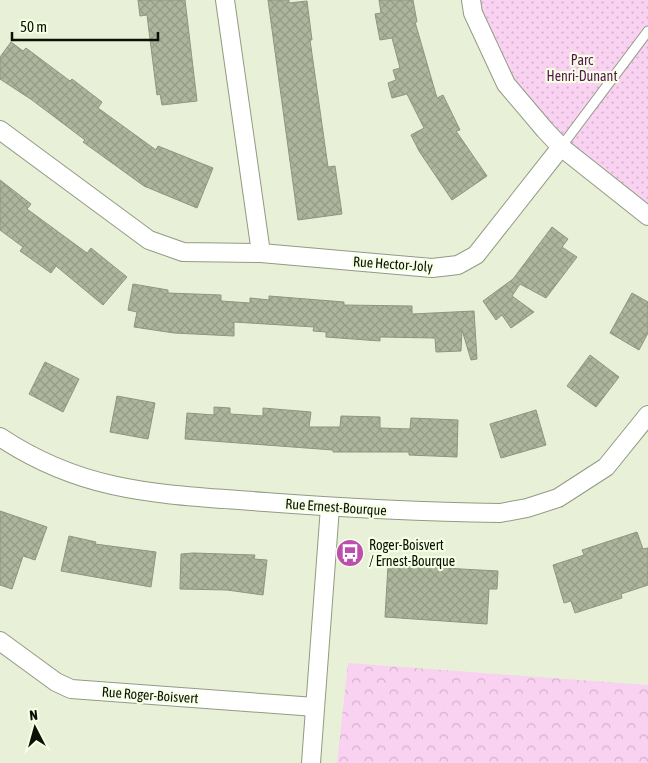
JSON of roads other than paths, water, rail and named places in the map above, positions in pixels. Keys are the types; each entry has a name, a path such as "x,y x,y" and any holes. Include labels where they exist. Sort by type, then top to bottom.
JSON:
{"street":[{"path":"225,0 261,253"},
{"path":"471,0 473,13 506,84 561,147 648,216"},
{"name":"Rue Hector-Joly","path":"0,130 150,240 183,252 261,253 432,268 458,265 476,255 561,147"},
{"name":"Rue Ernest-Bourque","path":"0,437 52,465 108,486 150,493 330,507 500,513 526,508 558,498 606,467 648,415"},
{"path":"311,763 330,507"},
{"name":"Rue Roger-Boisvert","path":"0,641 56,682 71,689 315,707"}],"lane":[{"path":"561,147 648,31"}],"place":[{"name":"Roger-Boisvert / Ernest-Bourque","path":"350,553"}],"park label":[{"name":"Parc Henri-Dunant","path":"582,68"}]}
